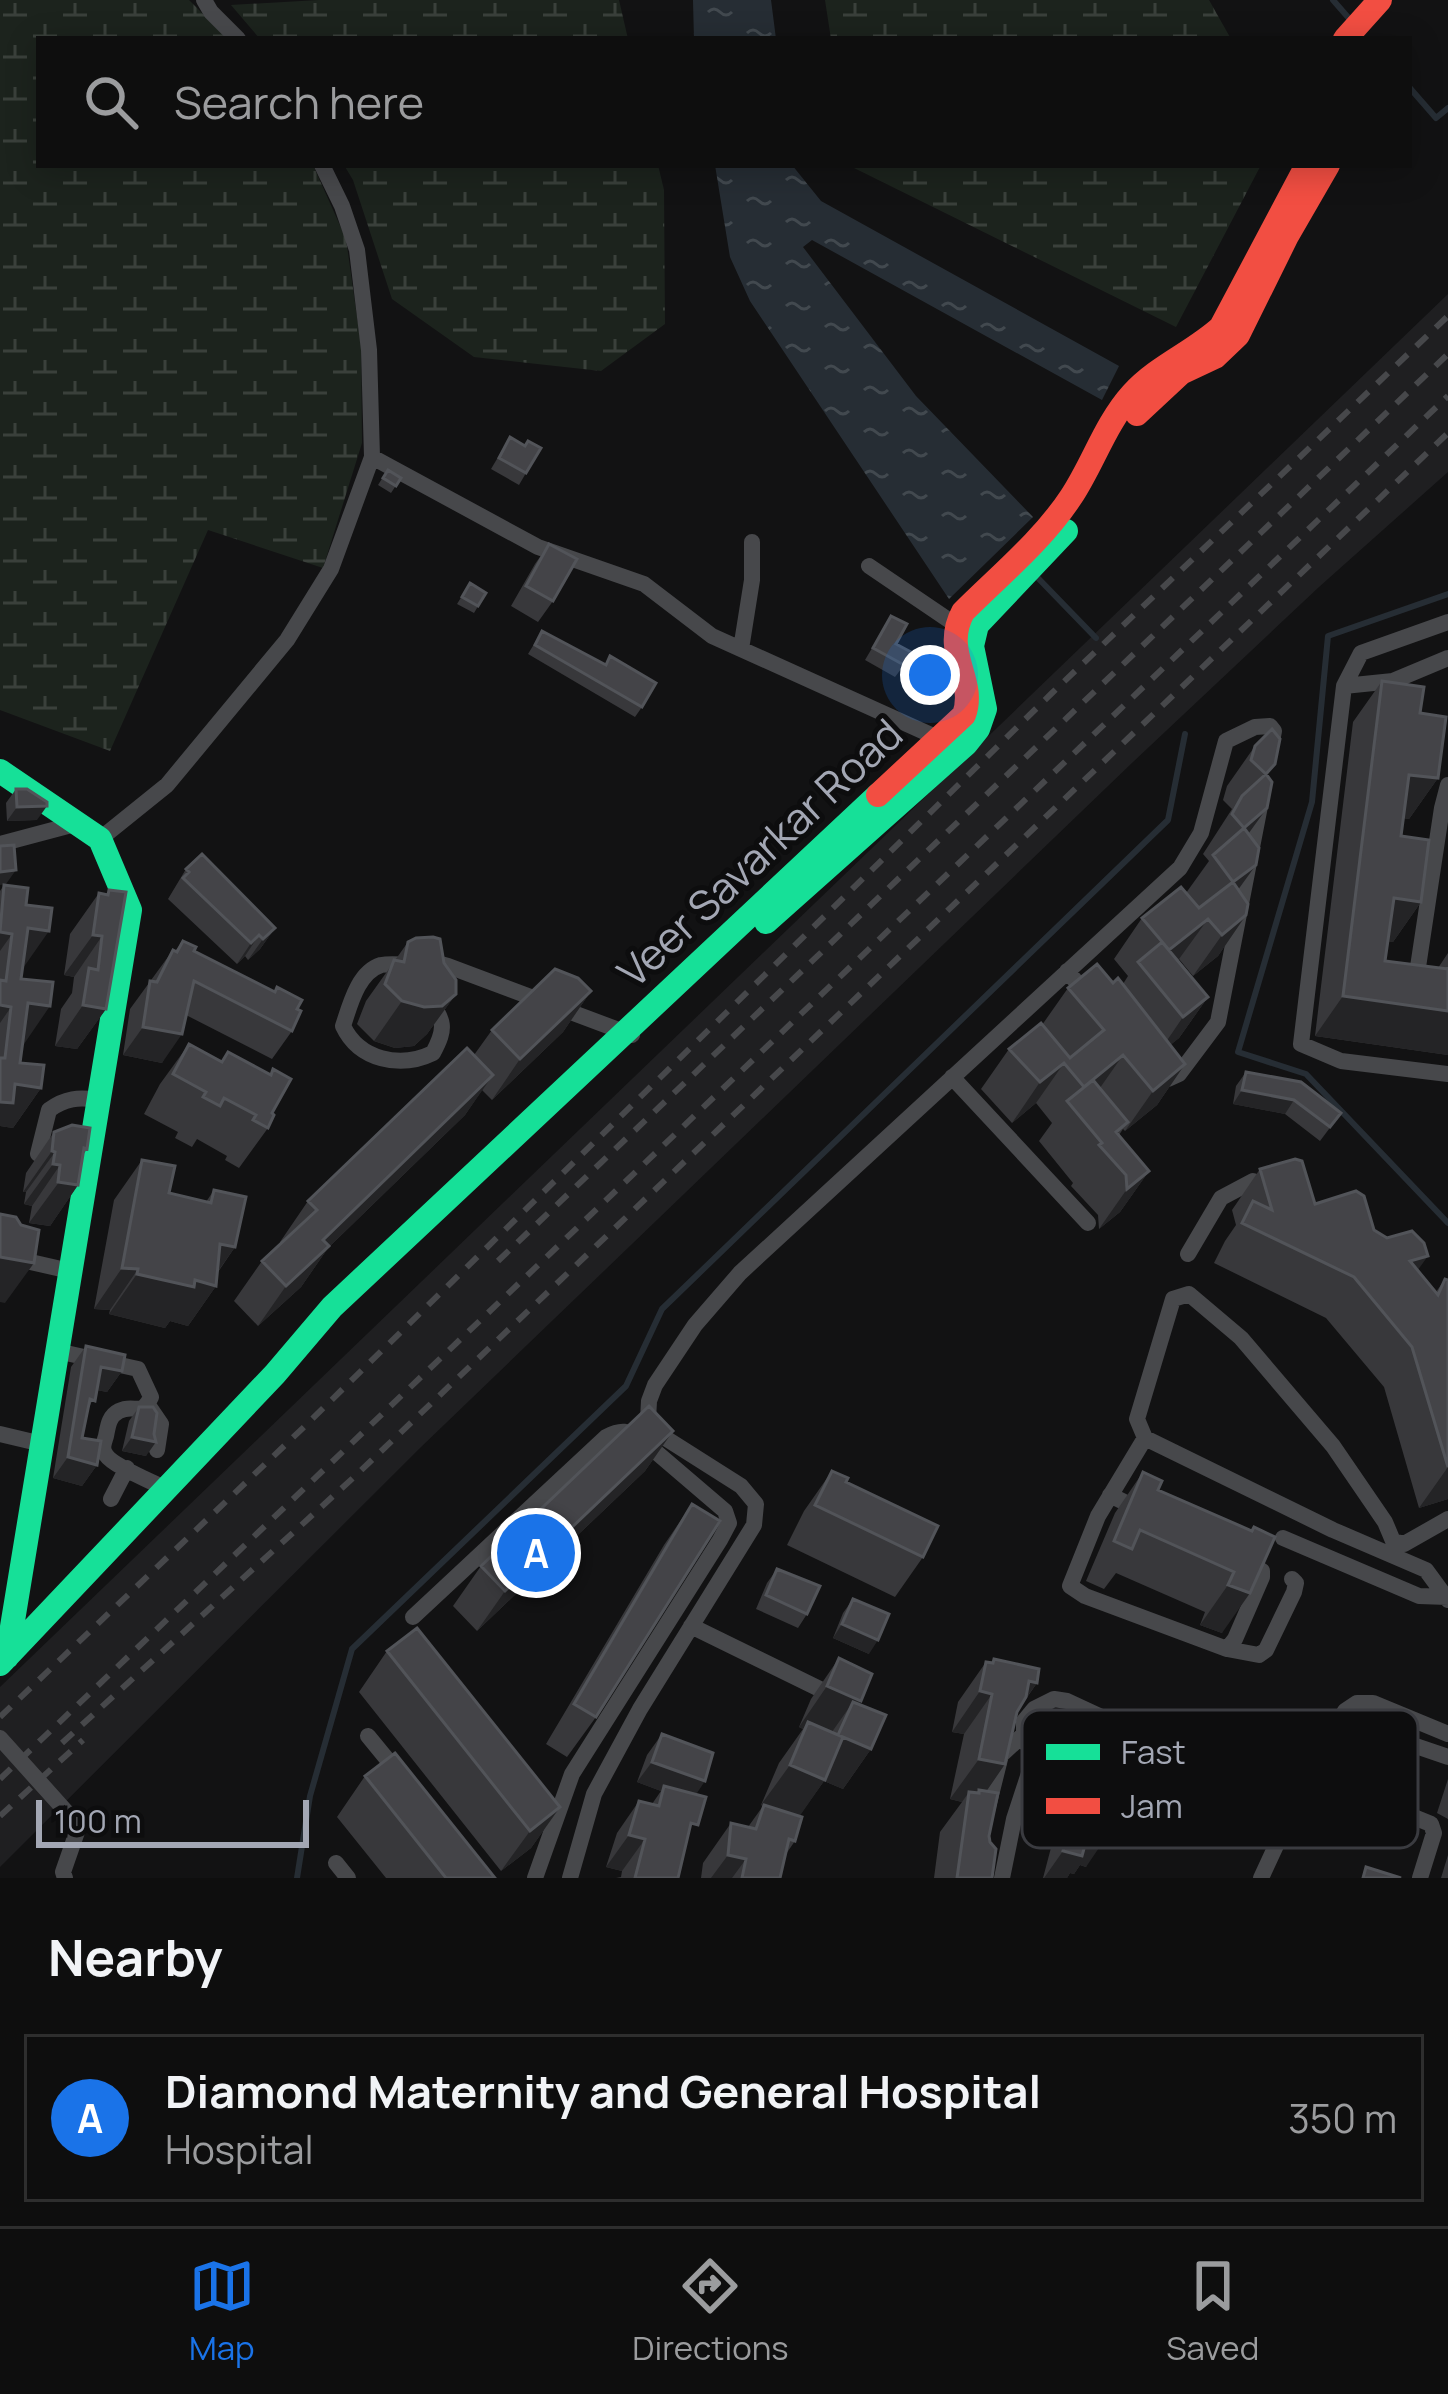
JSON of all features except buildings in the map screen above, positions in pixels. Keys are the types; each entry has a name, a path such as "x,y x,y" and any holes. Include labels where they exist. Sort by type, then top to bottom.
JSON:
{"street":[{"path":"205,0 235,36"},
{"path":"1328,36 1359,0"},
{"path":"1348,36 1380,0"},
{"path":"0,844 90,831 166,785 286,640 332,568 372,457 369,350 357,250 323,168"},
{"path":"1053,533 1127,400 1162,367 1207,342 1221,327 1305,168"},
{"path":"869,566 965,620 1092,494 1142,408 1181,373 1215,357 1238,335 1326,168"},
{"path":"372,457 538,547 644,584 712,636 940,739"},
{"path":"741,649 752,580 752,542"},
{"name":"Veer Savarkar Road","path":"3,1661 274,1374 340,1322 964,715 970,698 957,660 965,620"},
{"name":"Veer Savarkar Road","path":"631,1034 978,729 985,709 965,620"},
{"path":"1448,622 1360,653 1344,686 1301,1044 1341,1061 1448,1074"},
{"path":"1344,686 1394,681 1448,658"},
{"path":"570,1878 593,1794 754,1525 756,1504 741,1486 659,1434 648,1420 655,1385 695,1324 740,1273 1180,868 1202,833 1226,741 1255,727 1270,727 1274,730 1218,1022 1179,1074 1155,1078 1141,1060"},
{"path":"0,771 90,831 130,910 3,1661"},
{"path":"1448,785 1418,968 1432,980 1448,979"},
{"path":"424,971 416,965 380,965 368,974 344,1026 356,1047 392,1061 408,1062 433,1053 442,1018 423,990 424,971 430,965 448,966 631,1034"},
{"path":"1067,971 1096,1006"},
{"path":"952,1077 1088,1223"},
{"path":"38,1154 49,1110 63,1100 98,1100"},
{"path":"1188,1254 1221,1198 1253,1181 1275,1189"},
{"path":"0,1255 70,1271"},
{"path":"1448,1519 1404,1544 1393,1541 1334,1446 1241,1338 1189,1294 1174,1299 1137,1419 1145,1438 1426,1570 1448,1598"},
{"path":"57,1351 139,1369 151,1397 148,1406 123,1409 109,1419 103,1448 106,1456 166,1489"},
{"path":"148,1406 161,1424 157,1450"},
{"path":"413,1617 606,1437 618,1431 642,1440 725,1511 728,1523 720,1540 572,1774 535,1878"},
{"path":"0,1434 42,1444"},
{"path":"1145,1438 1098,1516 1070,1586 1085,1596 1227,1649 1259,1655 1266,1650 1294,1592 1292,1579"},
{"path":"111,1499 127,1468"},
{"path":"1110,1496 1148,1514"},
{"path":"1283,1538 1420,1596 1448,1598"},
{"path":"1224,1551 1262,1571 1227,1649"},
{"path":"692,1626 856,1707"},
{"path":"1032,1710 1054,1699 1086,1710"},
{"path":"1346,1710 1357,1703 1372,1703 1389,1710"},
{"path":"1418,1722 1448,1734"},
{"path":"368,1736 407,1784"},
{"path":"982,1835 1001,1755 1022,1736"},
{"path":"0,1738 79,1826 64,1878"},
{"path":"1418,1747 1448,1757"},
{"path":"994,1784 1022,1792 1002,1878"},
{"path":"1418,1819 1431,1824 1434,1833 1420,1878"},
{"path":"1261,1878 1275,1848"}],"shaded area":[{"path":"1448,294 1448,472 1133,762 420,1448 0,1867 0,1687"}],"green space":[{"path":"0,0 189,0 225,36 36,36 36,168 314,168 346,239 361,345 362,443 323,568 208,530 110,751 0,710"},
{"path":"319,0 619,0 627,36 257,36 231,5"},
{"path":"825,0 1209,0 1229,36 831,36"},
{"path":"346,168 659,168 664,190 665,324 601,371 474,357 392,299"},
{"path":"854,168 1259,168 1176,327"}],"water":[{"path":"693,0 771,0 776,36 694,36"},
{"path":"715,168 794,168 821,201 1119,366 1102,400 812,240 803,247 916,396 1033,517 949,599 750,301 730,257"}],"waterway":[{"path":"1333,0 1353,23"},
{"path":"1412,90 1436,118 1448,108"},
{"path":"1036,576 1096,638"},
{"path":"1448,594 1328,636 1312,802 1238,1052 1306,1074 1448,1223"},
{"path":"297,1878 310,1796 352,1649 626,1386 662,1309 1168,820 1185,734"}],"railway":[{"path":"0,1717 305,1426 1052,693 1448,316"},
{"path":"498,1261 1448,354"},
{"path":"0,1779 1448,396"},
{"path":"62,1743 353,1478 1448,433"},
{"path":"0,1816 83,1740"}],"traffic: fast":[{"path":"766,922 978,729 985,709 972,646 977,625 1066,531"},
{"path":"0,771 100,839 130,910 7,1657"},
{"path":"0,1664 275,1374 332,1307 878,795"}],"traffic: jam":[{"path":"1348,36 1380,0"},
{"path":"878,795 964,715 966,689 956,640 963,612 1060,513 1132,394 1221,327 1305,168"},
{"path":"1137,414 1181,373 1215,357 1238,335 1326,168"}],"place":[{"name":"Diamond Maternity and General Hospital","path":"536,1553"}]}
